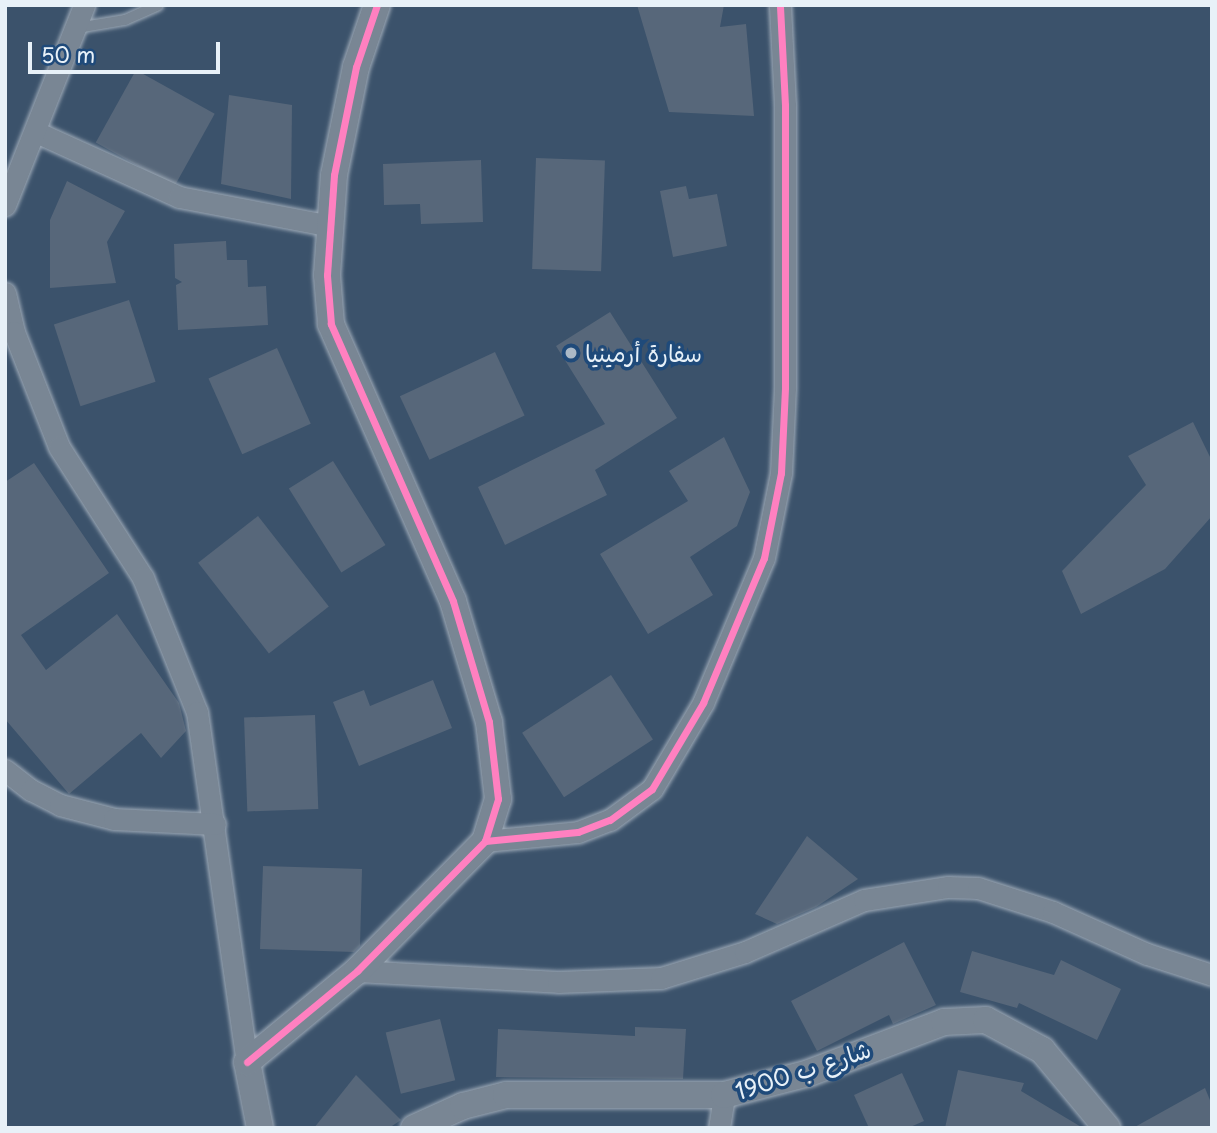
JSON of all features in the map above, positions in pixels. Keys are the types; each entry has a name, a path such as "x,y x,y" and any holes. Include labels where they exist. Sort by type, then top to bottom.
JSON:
{"street":[{"path":"5,205 84,5"},
{"path":"247,1062 357,971 485,841 498,799 497,778 474,663 453,601 331,324 327,275 334,175 356,67 377,5"},
{"path":"485,841 578,832 610,820 652,789 703,703 764,558 781,473 785,387 780,5"},
{"path":"36,132 179,197 331,226"},
{"path":"5,293 14,332 59,447 143,578 197,712 247,1062 260,1128"},
{"path":"5,770 31,790 60,805 114,819 215,824"},
{"path":"357,971 558,982 661,978 745,951 864,900 948,887 978,888 1053,912 1147,954 1212,975"},
{"name":"شارع ب 1900","path":"414,1128 463,1105 506,1095 724,1095 809,1073 944,1022 986,1020 1042,1050 1107,1128"},
{"path":"719,1128 724,1095"}],"lane":[{"path":"76,29 125,20 158,5"}],"building":[{"path":"637,5 724,5 720,27 746,24 754,116 669,112"},
{"path":"136,70 215,114 174,186 96,143"},
{"path":"229,95 292,105 291,199 221,184"},
{"path":"536,158 605,160 601,271 532,269"},
{"path":"481,160 483,222 421,224 420,204 384,205 383,164"},
{"path":"67,181 125,211 107,242 116,283 50,288 50,220"},
{"path":"686,186 689,199 717,194 727,246 673,257 660,191"},
{"path":"226,241 227,260 247,260 248,287 266,286 268,325 178,330 176,285 182,282 175,278 174,244"},
{"path":"129,300 156,382 80,406 54,324"},
{"path":"610,312 677,418 595,470 607,495 505,545 478,487 605,424 556,346"},
{"path":"277,348 311,424 242,454 208,379"},
{"path":"495,352 525,415 429,460 400,396"},
{"path":"1193,422 1212,461 1212,516 1165,569 1081,614 1062,571 1146,485 1128,456"},
{"path":"724,437 750,492 737,526 690,557 713,595 648,634 600,554 688,501 669,471"},
{"path":"333,461 385,545 341,573 289,489"},
{"path":"34,463 109,573 21,635 46,670 117,614 179,703 186,731 161,758 141,733 69,794 5,719 5,482"},
{"path":"258,516 329,607 269,653 198,563"},
{"path":"611,675 653,740 564,797 522,733"},
{"path":"433,680 452,728 359,766 333,702 364,690 370,706"},
{"path":"315,715 318,809 247,811 244,717"},
{"path":"807,836 858,879 816,907 777,924 755,914"},
{"path":"263,866 362,869 360,946 354,952 260,949"},
{"path":"904,942 936,1005 893,1024 889,1015 817,1051 791,1001"},
{"path":"972,951 1054,975 1061,960 1121,989 1097,1040 1019,1003 1017,1008 960,992"},
{"path":"440,1019 455,1080 401,1094 386,1033"},
{"path":"635,1027 686,1029 683,1079 496,1077 498,1029 635,1036"},
{"path":"958,1070 1024,1083 1021,1091 1083,1128 945,1128"},
{"path":"902,1073 924,1121 908,1128 869,1128 854,1095"},
{"path":"356,1075 401,1120 389,1128 314,1128"},
{"path":"1205,1088 1212,1105 1212,1128 1133,1128"}],"cycle path":[{"path":"247,1062 357,971 485,841 498,799 489,722 453,601 331,324 327,275 334,175 356,67 377,5"},
{"path":"485,841 578,832 610,820 652,789 703,703 764,558 781,473 785,387 785,105 780,5"}],"place":[{"name":"سفارة أرمينيا","path":"571,353"}]}
